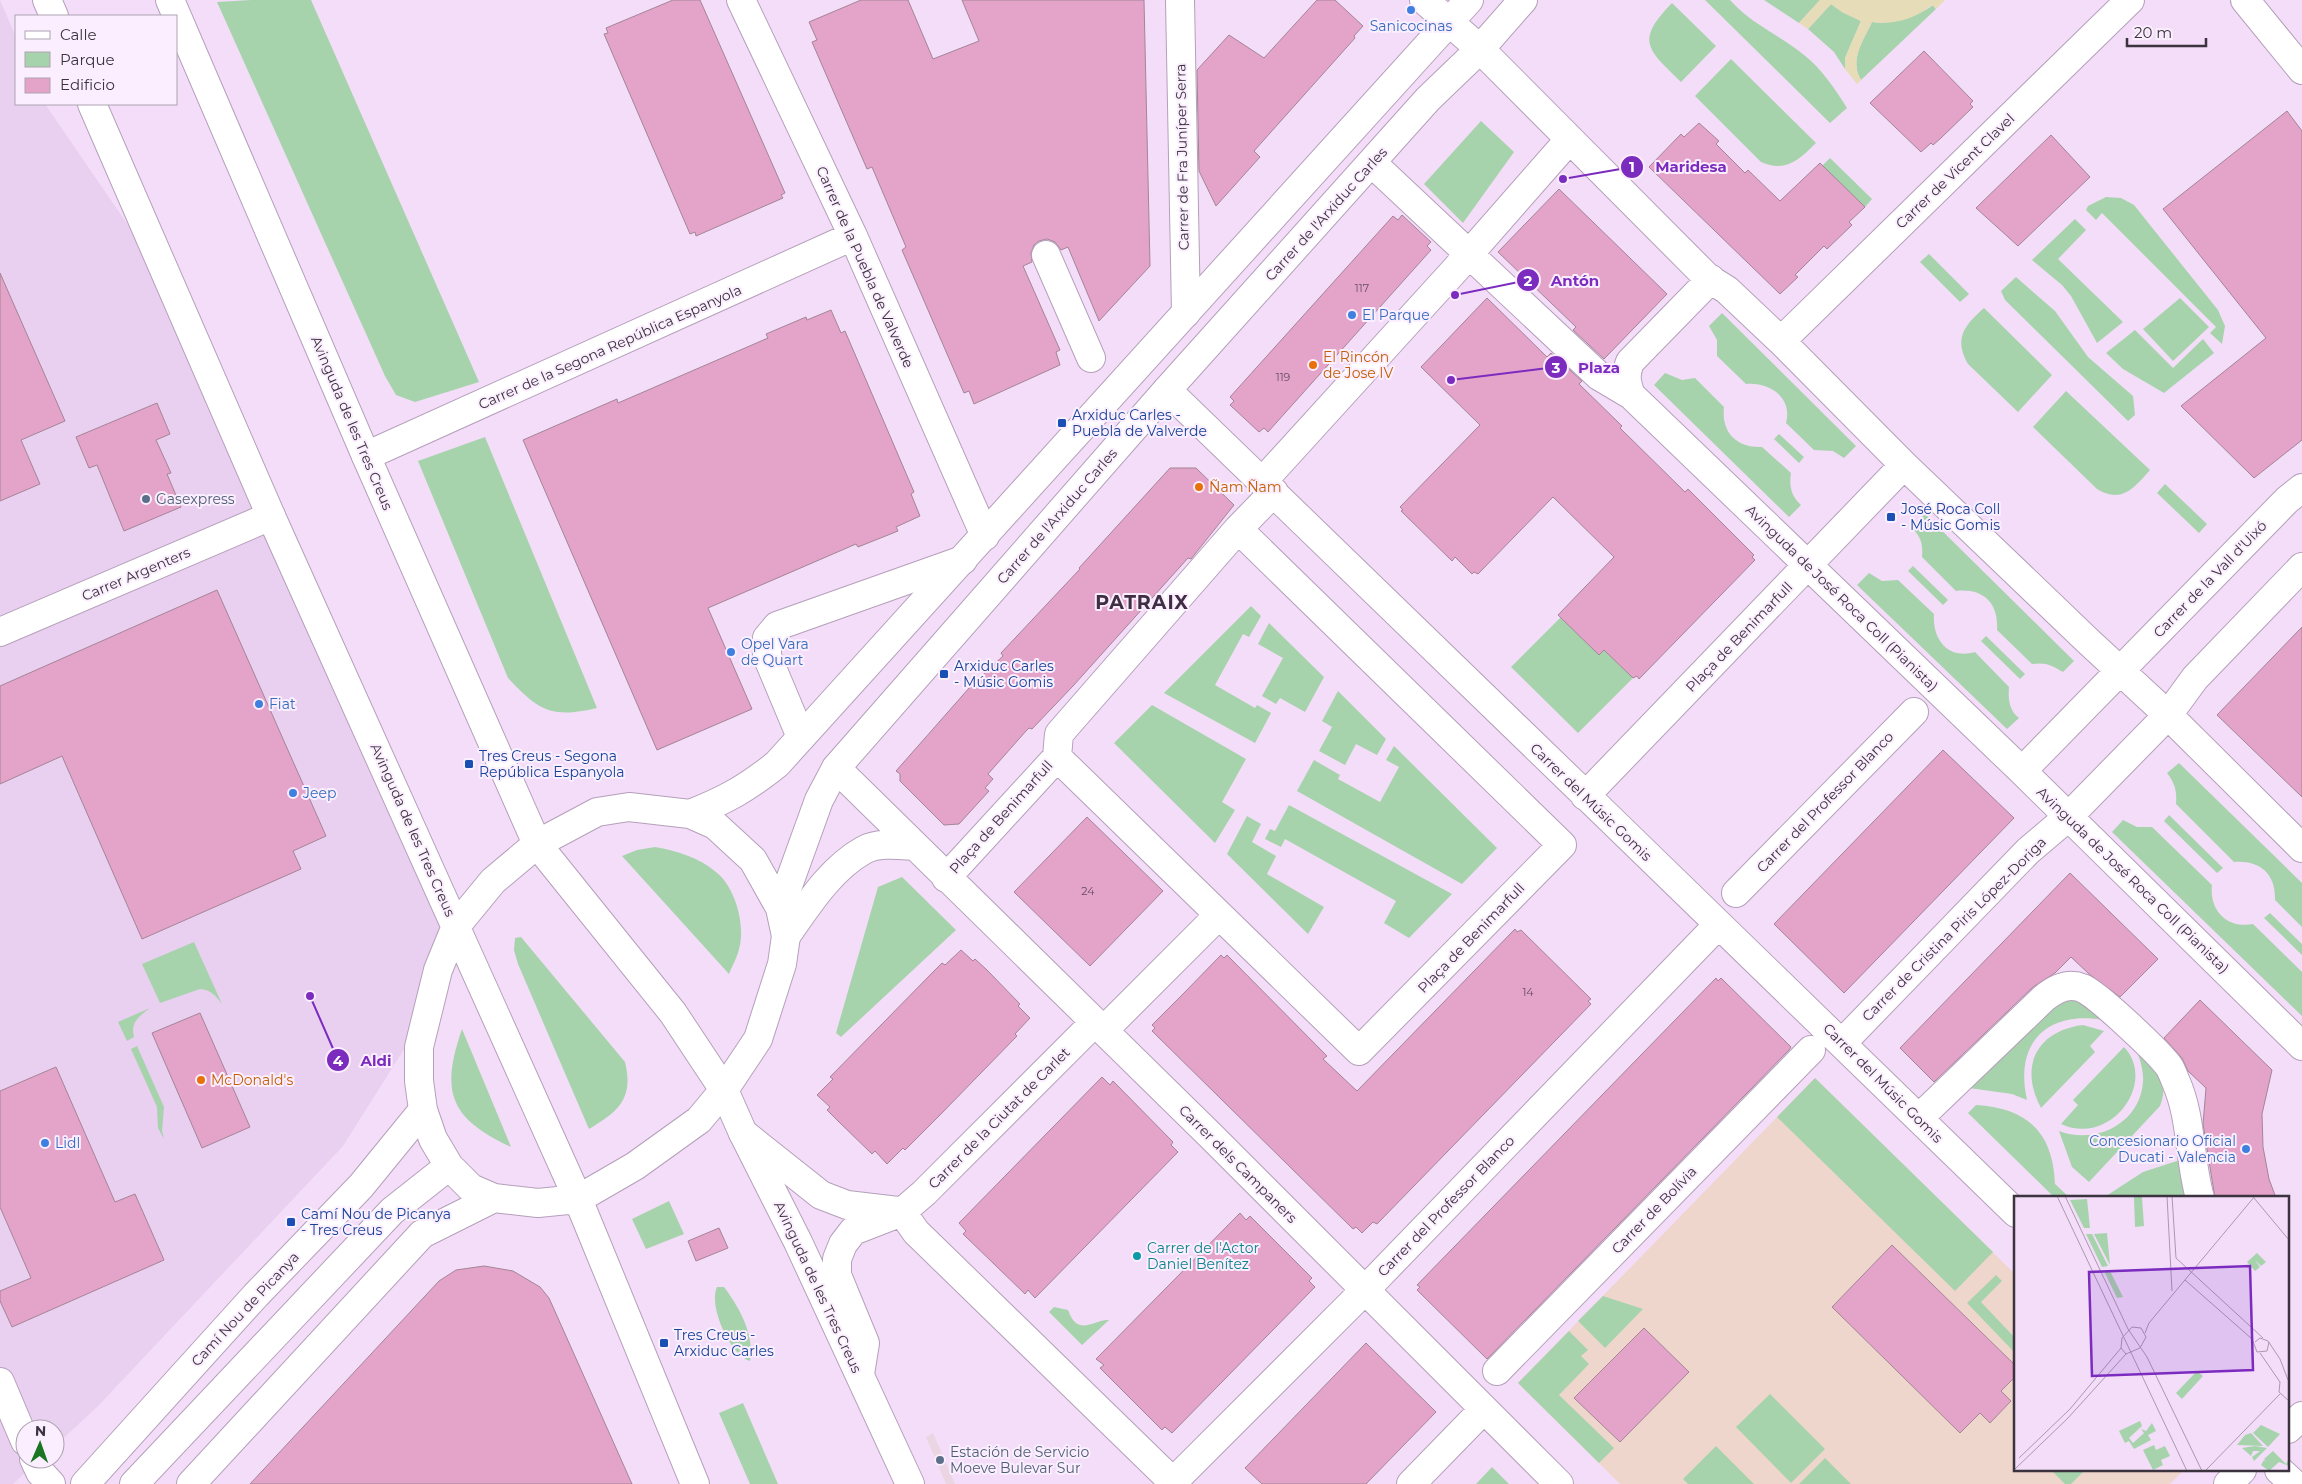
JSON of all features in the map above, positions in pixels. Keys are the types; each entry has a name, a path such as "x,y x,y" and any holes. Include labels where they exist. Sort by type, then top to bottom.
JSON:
{"street":[{"path":"47,0 54,15"},
{"name":"Avinguda de les Tres Creus","path":"170,0 176,15"},
{"name":"Carrer de la Puebla de Valverde","path":"741,0 853,236 985,536"},
{"name":"Carrer de Fra Juníper Serra","path":"1180,0 1186,313"},
{"path":"1424,0 1480,49 1711,280 1727,290 1781,341 1904,465 2168,715 2302,848"},
{"path":"690,814 725,800 755,782 777,764 1469,0"},
{"name":"Carrer de l'Arxiduc Carles","path":"780,908 819,800 836,768 1167,390 1428,99 1480,49 1523,0"},
{"name":"Carrer de Vicent Clavel","path":"1781,341 2130,0"},
{"path":"2245,0 2302,70"},
{"name":"Avinguda de les Tres Creus","path":"178,19 366,456 537,844 673,1013 724,1090 743,1133 798,1242 910,1484"},
{"name":"Avinguda de les Tres Creus","path":"92,105 271,516 578,1199 695,1484"},
{"name":"Plaça de Benimarfull","path":"946,878 1056,756 1059,734 1238,529 1268,487 1569,140"},
{"name":"Avinguda de José Roca Coll (Pianista)","path":"1372,163 1470,253 1598,376 1631,395 1809,564 2302,1046"},
{"name":"Carrer de la Segona República Espanyola","path":"366,456 853,236"},
{"path":"1046,255 1091,358"},
{"path":"1631,395 1626,374 1630,362 1711,280"},
{"name":"Carrer del Músic Gomis","path":"1167,390 2014,1211"},
{"name":"Plaça de Benimarfull","path":"1585,796 1904,465"},
{"name":"Carrer de la Vall d'Uixó","path":"2022,771 2122,672 2287,500 2302,488"},
{"name":"Carrer Argenters","path":"0,632 271,516"},
{"name":"Plaça de Benimarfull","path":"1056,756 1359,1051 1562,845 1238,529"},
{"path":"801,737 767,656 767,638 777,626 963,560"},
{"path":"2168,715 2195,678 2302,567"},
{"name":"Carrer del Professor Blanco","path":"1736,893 1914,712"},
{"name":"Carrer de Cristina Piris López-Doriga","path":"1842,1043 2028,851 2068,817 2168,715"},
{"name":"Carrer dels Campaners","path":"836,768 1099,1026 1559,1484"},
{"name":"Avinguda de les Tres Creus","path":"629,807 690,814 715,825 753,860 780,908 786,936 782,964 758,1039 724,1090 699,1120 635,1166 578,1199 538,1202 494,1198 471,1188 449,1166 433,1140 423,1110 419,1081 419,1047 438,970 456,926 493,880 537,844 597,812 629,807"},
{"path":"786,936 828,879 865,849 888,844 914,846"},
{"name":"Carrer de la Ciutat de Carlet","path":"860,1374 865,1343 837,1275 837,1259 842,1244 853,1231 902,1212 924,1193 1099,1026 1219,915"},
{"name":"Carrer del Professor Blanco","path":"1172,1483 1364,1290 1718,926"},
{"path":"1919,1118 2044,998 2057,988 2081,987 2092,993 2113,1010 2169,1066 2182,1099 2199,1196"},
{"name":"Carrer de Bolívia","path":"1497,1371 1810,1050"},
{"name":"Camí Nou de Picanya","path":"85,1484 256,1295 361,1186 423,1110"},
{"path":"743,1133 821,1194 847,1205 902,1212 916,1232 1172,1483"},
{"path":"134,1484 392,1211 449,1166"},
{"path":"190,1484 422,1234 494,1198"},
{"path":"0,1382 16,1419"},
{"path":"1411,1484 1484,1409"},
{"path":"2290,1427 2302,1416"},
{"path":"39,1469 51,1484"},
{"path":"2228,1484 2240,1472"},
{"path":"2282,1472 2294,1484"}],"shaded area":[{"path":"0,0 15,35 15,105 46,105 215,352 448,920 413,1035 343,1146 98,1406 65,1437 65,1419 15,1419 15,1469 29,1469 13,1484 0,1484"},
{"path":"1815,1078 2014,1273 2014,1472 2182,1472 2170,1484 1620,1484 1518,1383"},
{"name":"Estación de Servicio Moeve Bulevar Sur","path":"933,1433 955,1484 946,1484 926,1437"}],"green space":[{"path":"311,0 479,382 415,402 396,395 385,376 217,2"},
{"path":"1705,0 1730,0 1756,23 1795,48 1822,73 1847,108 1830,123"},
{"path":"1764,0 1820,0 1799,23"},
{"path":"1672,3 1716,46 1681,82 1653,53 1650,44 1653,27"},
{"path":"1831,4 1842,12 1861,21 1845,58 1845,69 1834,52 1808,29"},
{"path":"1933,5 1936,9 1861,80 1856,65 1857,58 1861,43 1872,22 1880,23 1904,19 1920,13"},
{"path":"1731,59 1816,143 1804,155 1784,165 1777,166 1761,162 1695,96"},
{"path":"1481,121 1514,152 1463,223 1424,184"},
{"path":"1830,158 1872,199 1865,207 1822,166"},
{"path":"2106,197 2121,198 2134,205 2218,310 2225,326 2222,344 2210,333 2216,327 2102,213 2096,220 2086,210 2088,206"},
{"path":"2075,219 2086,230 2058,259 2123,322 2097,343 2071,296 2062,285 2032,260"},
{"path":"1929,254 1969,294 1960,302 1920,262"},
{"path":"2016,277 2055,311 2088,357 2133,396 2135,415 2128,421 2005,300 2001,291"},
{"path":"2180,298 2209,327 2173,361 2143,329"},
{"path":"1984,308 2052,375 2018,412 1968,364 1964,355 1961,339 1963,333 1971,320"},
{"path":"1722,313 1856,446 1844,458 1833,451 1814,450 1786,423 1786,406 1777,393 1763,386 1746,384 1717,356 1717,340 1709,326"},
{"path":"2135,330 2173,368 2203,339 2214,353 2164,393 2123,369 2106,353"},
{"path":"1665,373 1682,380 1695,378 1724,407 1725,424 1732,437 1745,445 1762,447 1791,473 1791,491 1801,505 1789,517 1654,385"},
{"path":"2066,391 2150,470 2127,492 2114,495 2097,489 2033,427"},
{"path":"1779,434 1804,457 1799,463 1774,439"},
{"path":"485,437 597,708 568,712 546,709 528,698 508,678 418,461"},
{"path":"2165,484 2207,524 2199,533 2157,493"},
{"path":"1925,514 2074,661 2063,672 2041,663 2032,664 1997,630 1995,612 1987,599 1974,592 1956,591 1922,557 1921,541 1918,534 1912,528"},
{"path":"1913,566 1948,600 1943,605 1908,571"},
{"path":"1869,573 1882,581 1898,580 1934,614 1934,623 1939,639 1950,650 1965,654 1975,652 2009,687 2010,704 2019,718 2007,729 1857,585"},
{"path":"1251,606 1261,616 1249,637 1243,634 1215,685 1255,708 1257,705 1271,713 1255,743 1164,693"},
{"path":"1561,617 1599,655 1604,650 1633,678 1578,733 1511,667"},
{"path":"1269,623 1324,677 1305,712 1280,698 1276,704 1262,696 1283,658 1258,644"},
{"path":"1986,636 2025,674 2020,679 1981,641"},
{"path":"1338,691 1386,739 1377,755 1356,744 1345,765 1319,751 1332,727 1322,721"},
{"path":"1152,705 1246,759 1222,802 1235,810 1215,843 1114,743"},
{"path":"1394,746 1497,848 1462,884 1297,791 1314,760 1340,775 1338,779 1380,802 1399,767 1386,760"},
{"path":"2179,763 2302,883 2302,927 2275,900 2273,883 2265,871 2252,863 2234,862 2176,804 2175,787 2167,773"},
{"path":"1289,805 1452,894 1409,938 1384,923 1396,901 1285,839 1281,847 1265,839 1270,829 1275,831"},
{"path":"2169,815 2223,868 2217,873 2164,821"},
{"path":"1247,816 1261,824 1252,842 1276,856 1267,874 1324,907 1308,934 1227,854"},
{"path":"2123,820 2137,827 2152,827 2212,885 2213,902 2222,916 2235,924 2253,924 2302,972 2302,1016 2112,832"},
{"path":"655,847 679,853 702,862 716,872 729,887 740,918 741,939 729,974 622,856 637,850"},
{"path":"902,877 956,930 841,1037 836,1033 878,887"},
{"path":"2270,913 2302,944 2302,955 2264,918"},
{"path":"521,937 625,1062 627,1086 621,1103 608,1117 589,1129 518,964 514,950 515,938"},
{"path":"194,942 222,1004 212,994 200,989 160,1003 142,964"},
{"path":"2077,997 2104,1020 2084,1018 2066,1020 2051,1026 2039,1035 2031,1047 2026,1062 2024,1080 2027,1100 2012,1094 1969,1088 2061,999"},
{"path":"150,1008 136,1020 133,1028 134,1037 127,1041 118,1022"},
{"path":"2083,1025 2104,1031 2090,1046 2095,1052 2041,1108 2032,1079 2032,1065 2036,1053 2043,1043 2054,1035"},
{"path":"462,1029 511,1147 490,1136 475,1125 463,1114 455,1101 452,1087 452,1070 455,1051"},
{"path":"2134,1044 2153,1065 2162,1079 2163,1096 2160,1106 2089,1182 2072,1167 2059,1131 2073,1135 2101,1133 2125,1120 2134,1109 2140,1097 2143,1082 2141,1063"},
{"path":"137,1046 164,1107 162,1131 164,1139 158,1128 157,1107 131,1049"},
{"path":"2124,1047 2133,1062 2135,1077 2132,1093 2124,1108 2111,1119 2096,1127 2079,1129 2061,1124 2078,1105 2073,1100"},
{"path":"1815,1078 1993,1252 1955,1291 1777,1117"},
{"path":"1976,1105 1994,1107 2010,1111 2034,1126 2043,1137 2049,1150 2055,1184 2068,1196 2053,1196 1968,1113"},
{"path":"2183,1159 2191,1196 2106,1196 2143,1172"},
{"path":"669,1201 684,1234 646,1249 632,1219"},
{"path":"1996,1275 2002,1281 1981,1302 2014,1337 2014,1352 1967,1303"},
{"path":"717,1287 724,1287 740,1312 748,1331 751,1351 750,1361 742,1357 735,1350 723,1329 716,1306 715,1295"},
{"path":"1603,1296 1643,1309 1605,1348 1578,1321"},
{"path":"1054,1307 1068,1310 1072,1318 1081,1325 1109,1320 1082,1345 1049,1312"},
{"path":"1569,1331 1588,1350 1581,1356 1589,1364 1559,1395 1614,1448 1599,1463 1518,1383"},
{"path":"1770,1394 1825,1449 1791,1483 1736,1427"},
{"path":"743,1403 778,1484 750,1484 719,1413"},
{"path":"1716,1446 1754,1484 1688,1484 1683,1479"},
{"path":"1825,1458 1851,1484 1799,1484"},
{"path":"1492,1467 1509,1484 1476,1484"},
{"path":"2053,1472 2083,1472 2071,1484 2065,1484"}],"sand":[{"path":"1820,0 1945,0 1936,9 1932,5 1904,20 1889,23 1872,22 1861,43 1857,58 1856,65 1861,80 1857,84 1845,69 1845,58 1861,21 1842,12 1831,4 1808,29 1799,23"}],"building":[{"path":"673,0 700,0 785,193 781,195 783,198 696,236 695,232 690,234 604,34 608,33 606,28"},
{"path":"861,0 908,0 933,59 979,41 962,0 1144,0 1150,266 1099,321 1068,247 1061,250 1055,242 1047,239 1039,241 1034,245 1031,253 1032,262 1023,266 1060,350 1056,352 1060,365 974,404 969,391 964,393 902,250 906,247 872,167 867,169 812,42 817,40 809,22"},
{"path":"1317,0 1335,0 1363,26 1354,36 1355,38 1254,151 1260,157 1216,206 1199,171 1197,70 1229,35 1264,58"},
{"path":"1924,51 1973,101 1970,104 1973,107 1933,145 1931,143 1921,152 1870,103"},
{"path":"2287,111 2302,131 2302,440 2254,478 2181,406 2266,338 2163,209"},
{"path":"1699,123 1719,141 1716,144 1745,173 1748,170 1780,201 1820,163 1865,207 1849,222 1852,225 1827,249 1824,246 1795,275 1798,277 1780,294 1649,167 1681,134 1684,137"},
{"path":"2051,135 2090,177 2018,246 1976,208"},
{"path":"1559,189 1667,294 1604,359 1573,330 1576,327 1498,252"},
{"path":"1402,215 1431,242 1427,246 1431,250 1268,432 1264,428 1259,432 1230,405 1234,401 1230,397 1393,216 1398,220"},
{"path":"0,273 65,421 21,440 40,484 0,501"},
{"path":"1487,298 1547,357 1551,353 1582,381 1579,384 1622,426 1620,428 1685,492 1688,489 1754,555 1752,557 1755,560 1639,679 1637,676 1633,678 1604,650 1599,655 1558,615 1614,557 1553,497 1478,574 1474,572 1472,574 1455,557 1452,561 1401,511 1403,510 1400,507 1480,425 1421,367"},
{"path":"831,310 841,333 845,331 914,492 911,494 920,516 896,527 898,531 858,547 856,544 708,608 752,709 657,750 523,440 617,399 618,403 745,348 768,338 766,334 806,317 807,320"},
{"path":"157,403 170,434 156,440 171,473 167,474 181,507 124,531 97,465 89,468 76,437"},
{"path":"1170,468 1196,468 1234,505 1191,559 1188,558 1073,686 1032,729 1029,728 1026,731 988,774 993,779 985,788 989,791 959,824 944,825 900,781 900,774 896,771 970,687 1003,656 1001,653 1080,569"},
{"path":"217,590 326,836 293,851 301,869 142,939 62,756 0,784 0,686"},
{"path":"2302,627 2302,797 2217,715"},
{"path":"1943,750 2014,818 1844,993 1774,924"},
{"path":"1087,817 1163,891 1090,966 1014,892"},
{"path":"2070,873 2158,959 2120,997 2089,974 2071,957 2055,973 2033,987 1934,1082 1900,1048"},
{"path":"1515,929 1517,932 1521,930 1591,999 1588,1001 1591,1004 1377,1224 1373,1222 1362,1233 1356,1227 1353,1229 1152,1031 1155,1028 1152,1025 1221,955 1224,958 1227,955 1327,1056 1323,1059 1357,1091"},
{"path":"961,950 987,970 1020,1004 1018,1006 1030,1018 1015,1034 1017,1036 939,1116 905,1150 903,1148 887,1164 875,1151 872,1154 838,1121 827,1110 830,1107 817,1095 833,1079 830,1077 934,971 942,963 945,965"},
{"path":"1716,978 1718,981 1721,978 1791,1047 1487,1359 1417,1290 1420,1287 1417,1285"},
{"path":"2200,1000 2272,1070 2262,1114 2263,1147 2269,1179 2275,1196 2215,1196 2203,1124 2206,1088 2188,1071 2182,1058 2164,1038"},
{"name":"McDonald's","path":"200,1013 250,1127 202,1148 152,1033"},
{"name":"Lidl","path":"56,1067 115,1202 135,1194 164,1260 12,1327 0,1301 0,1291 31,1278 0,1207 0,1091"},
{"path":"1102,1077 1110,1085 1113,1081 1173,1142 1171,1145 1178,1152 1035,1298 1028,1290 1025,1294 963,1234 966,1231 959,1223"},
{"path":"1240,1213 1246,1220 1250,1216 1312,1278 1309,1281 1315,1287 1172,1433 1165,1427 1162,1430 1100,1368 1104,1365 1096,1359"},
{"path":"719,1228 728,1248 696,1261 688,1241"},
{"path":"1892,1245 2014,1364 2014,1378 2001,1391 2011,1401 1990,1423 1980,1413 1960,1433 1832,1307"},
{"path":"484,1266 513,1271 540,1287 549,1298 632,1484 250,1484 439,1281 456,1270"},
{"path":"1644,1328 1689,1372 1620,1442 1574,1398"},
{"path":"1366,1343 1436,1412 1366,1484 1262,1484 1245,1468"}],"place":[{"name":"Sanicocinas","path":"1411,10"},
{"name":"Maridesa","path":"1563,179"},
{"name":"Antón","path":"1455,295"},
{"name":"El Parque","path":"1352,315"},
{"name":"El Rincón de Jose IV","path":"1313,365"},
{"name":"Plaza","path":"1451,380"},
{"name":"Arxiduc Carles - Puebla de Valverde","path":"1062,423"},
{"name":"Ñam Ñam","path":"1199,487"},
{"name":"Gasexpress","path":"146,499"},
{"name":"José Roca Coll - Músic Gomis","path":"1891,517"},
{"name":"Opel Vara de Quart","path":"731,652"},
{"name":"Arxiduc Carles - Músic Gomis","path":"944,674"},
{"name":"Fiat","path":"259,704"},
{"name":"Tres Creus - Segona República Espanyola","path":"469,764"},
{"name":"Jeep","path":"293,793"},
{"name":"Aldi","path":"310,996"},
{"name":"McDonald's","path":"201,1080"},
{"name":"Lidl","path":"45,1143"},
{"name":"Concesionario Oficial Ducati - Valencia","path":"2246,1149"},
{"name":"Camí Nou de Picanya - Tres Creus","path":"291,1222"},
{"name":"Carrer de l'Actor Daniel Benítez","path":"1137,1256"},
{"name":"Tres Creus - Arxiduc Carles","path":"664,1343"},
{"name":"Estación de Servicio Moeve Bulevar Sur","path":"940,1460"}],"district":[{"name":"PATRAIX","path":"1142,602"}]}
